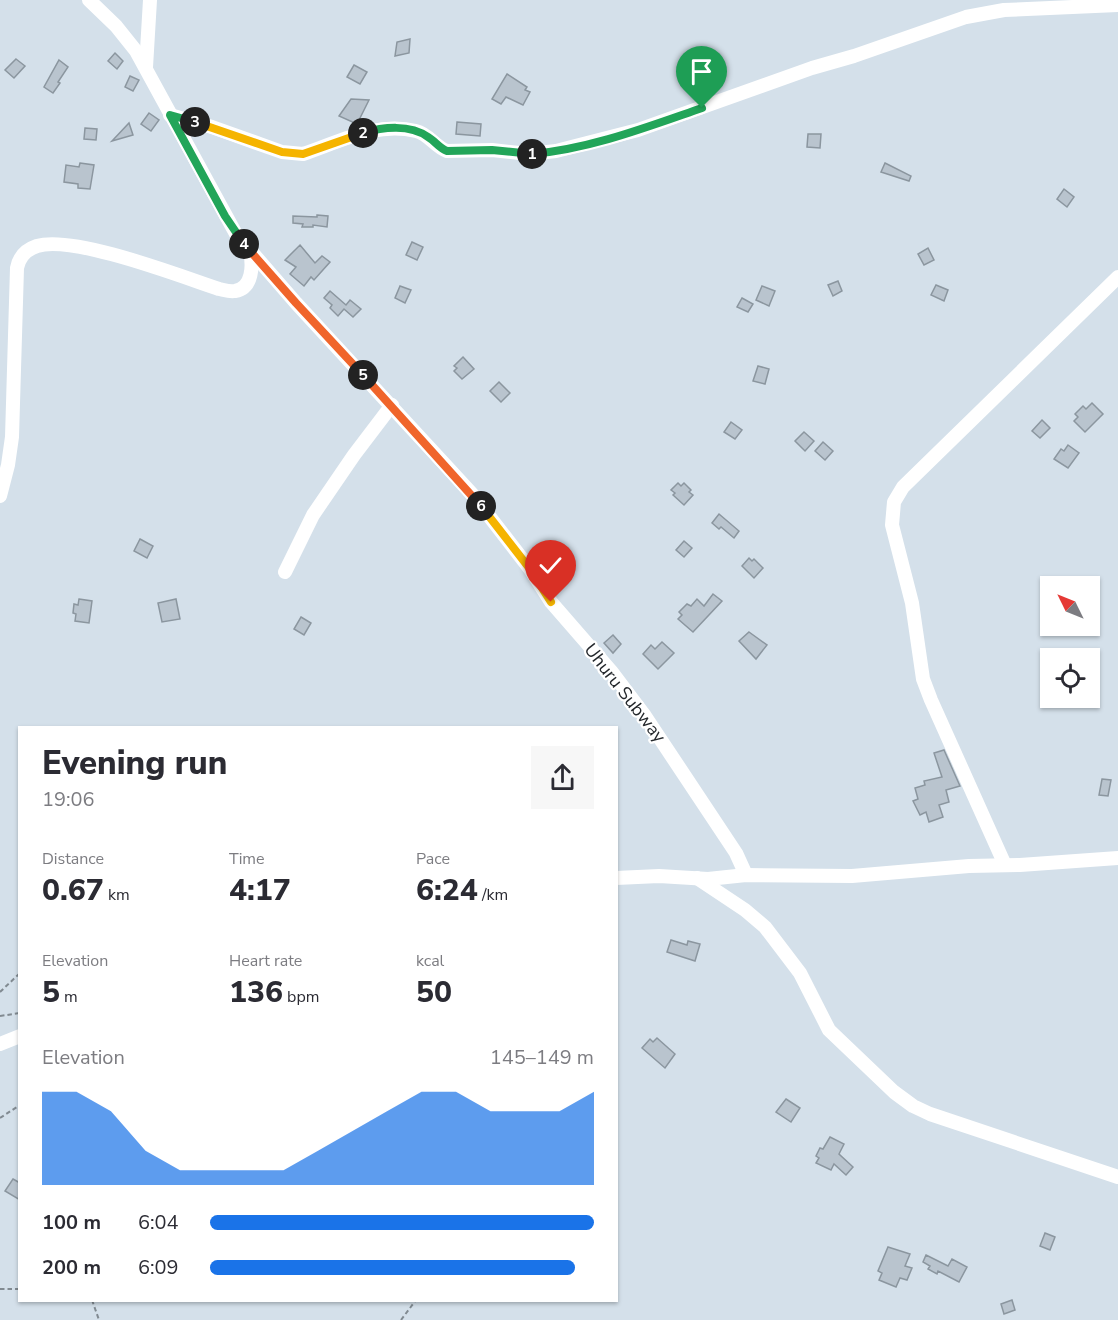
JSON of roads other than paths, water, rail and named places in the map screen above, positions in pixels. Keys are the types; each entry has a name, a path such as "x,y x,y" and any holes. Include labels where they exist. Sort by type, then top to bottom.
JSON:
{"street":[{"name":"Uhuru Subway","path":"89,0 130,43 146,67 225,216 249,250 311,321 392,405 472,494 530,569 551,602 639,707 736,853 746,875"},
{"path":"146,67 150,0"},
{"path":"170,115 294,154 303,154 367,132 395,128 418,131 447,151 492,150 529,154 556,151 638,130 966,16 1013,9 1118,5"},
{"path":"0,496 12,437 16,268 22,255 35,246 65,245 106,253 219,289 235,291 243,287 252,272 253,266 249,250"},
{"path":"1005,865 926,689 910,594 892,525 893,507 903,487 1118,277"},
{"path":"285,572 314,515 354,455 392,405"},
{"path":"618,878 659,876 697,878 746,875 852,876 969,866 1118,858"},
{"path":"697,878 746,910 765,927 800,973 829,1030 872,1073 913,1106 1118,1178"},
{"path":"0,1044 18,1037"}]}
